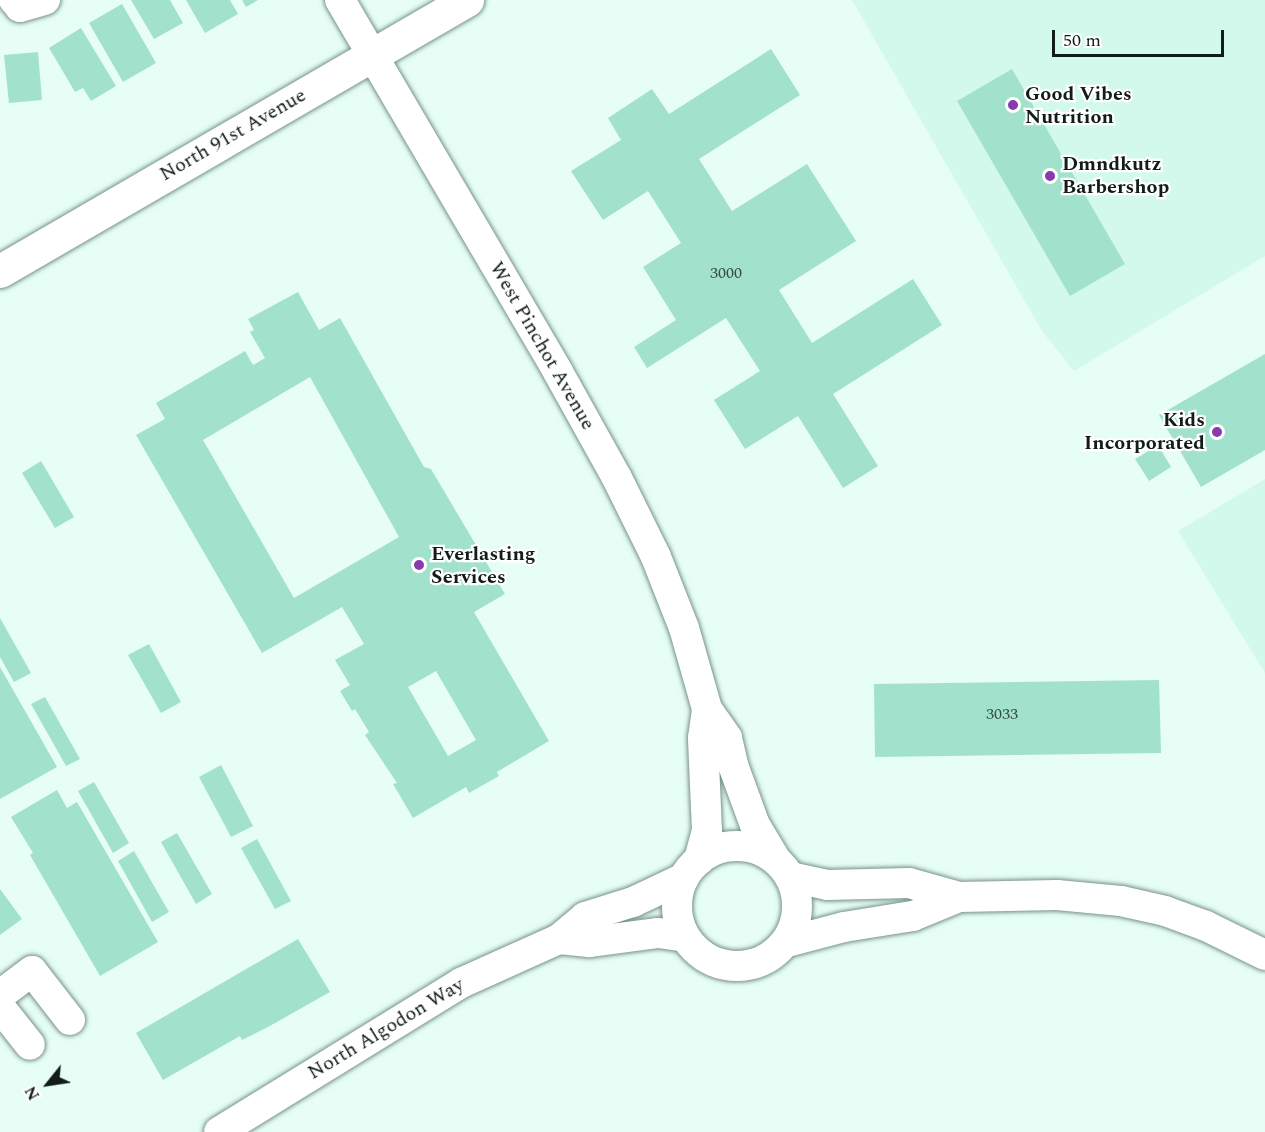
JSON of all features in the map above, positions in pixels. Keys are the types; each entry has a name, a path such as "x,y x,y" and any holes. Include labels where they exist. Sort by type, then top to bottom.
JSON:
{"main road":[{"name":"North 91st Avenue","path":"0,272 467,0"}],"street":[{"name":"West Pinchot Avenue","path":"340,0 546,351 617,478 656,557 676,608 707,709 727,738 733,765 755,825 783,868"},
{"name":"West Pinchot Avenue","path":"691,869 707,831 703,738 707,709"},
{"path":"783,868 796,892 798,909 794,927 787,942 775,954 760,963 743,967 726,966 710,960 696,950 685,937 678,918 678,898 691,869 716,849 737,846 758,849 783,868 827,885 909,883 958,897 1057,895 1121,902 1165,911 1206,926 1265,955"},
{"name":"North Algodon Way","path":"219,1132 461,983 559,939 585,916 633,902 691,869"},
{"path":"787,942 844,927 913,916 958,897"},
{"name":"North Algodon Way","path":"559,939 589,942 658,933 685,937"},
{"path":"0,995 32,971 70,1020"},
{"path":"0,1007 30,1045"}],"shaded area":[{"path":"852,0 1265,0 1265,256 1074,371 1042,331"},
{"path":"1265,479 1265,673 1178,531"}],"building":[{"path":"131,0 170,0 183,23 154,39"},
{"path":"186,0 230,0 238,14 205,33"},
{"path":"242,0 258,0 246,7"},
{"path":"122,4 156,63 123,82 89,23"},
{"path":"81,28 116,86 91,101 83,88 75,92 49,48"},
{"path":"771,49 800,95 699,159 732,211 807,164 856,241 779,290 812,343 913,279 942,325 833,394 878,466 843,488 798,416 745,449 714,400 760,371 726,318 647,368 634,347 676,320 643,267 681,243 648,191 603,220 571,171 621,140 608,118 652,89 669,114"},
{"path":"38,52 42,100 9,103 4,55"},
{"path":"1012,69 1125,264 1070,296 957,101"},
{"name":"Everlasting Services","path":"298,292 319,330 340,318 424,467 431,469 505,594 474,612 549,741 497,772 499,776 469,793 466,787 413,818 393,784 397,783 365,735 369,732 355,709 352,711 340,691 350,685 335,660 364,644 342,607 262,653 136,435 165,419 156,403 245,351 253,365 265,358 250,332 254,330 248,319","holes":["310,377 399,537 294,598 203,440","436,671 476,740 448,756 408,687"]},
{"name":"Kids Incorporated","path":"1265,354 1265,450 1201,487 1159,415"},
{"path":"1158,445 1171,467 1149,481 1135,459"},
{"path":"41,461 74,517 55,528 22,473"},
{"path":"0,618 31,673 14,682 0,657"},
{"path":"149,644 181,702 161,713 128,655"},
{"path":"0,667 57,767 0,799"},
{"path":"1159,680 1161,753 875,757 874,684"},
{"path":"45,697 80,759 66,766 31,704"},
{"path":"221,765 253,826 231,837 199,777"},
{"path":"94,782 129,843 113,853 78,791"},
{"path":"57,790 67,808 77,802 158,942 100,976 30,855 33,853 11,817"},
{"path":"177,833 212,894 196,904 161,842"},
{"path":"257,839 291,901 275,909 241,848"},
{"path":"134,851 169,912 152,922 118,861"},
{"path":"0,889 22,919 0,935"},
{"path":"298,939 330,992 242,1040 240,1036 163,1080 136,1033"}],"place":[{"name":"Good Vibes Nutrition","path":"1013,105"},
{"name":"Dmndkutz Barbershop","path":"1050,176"},
{"name":"Kids Incorporated","path":"1217,432"},
{"name":"Everlasting Services","path":"419,565"}]}
